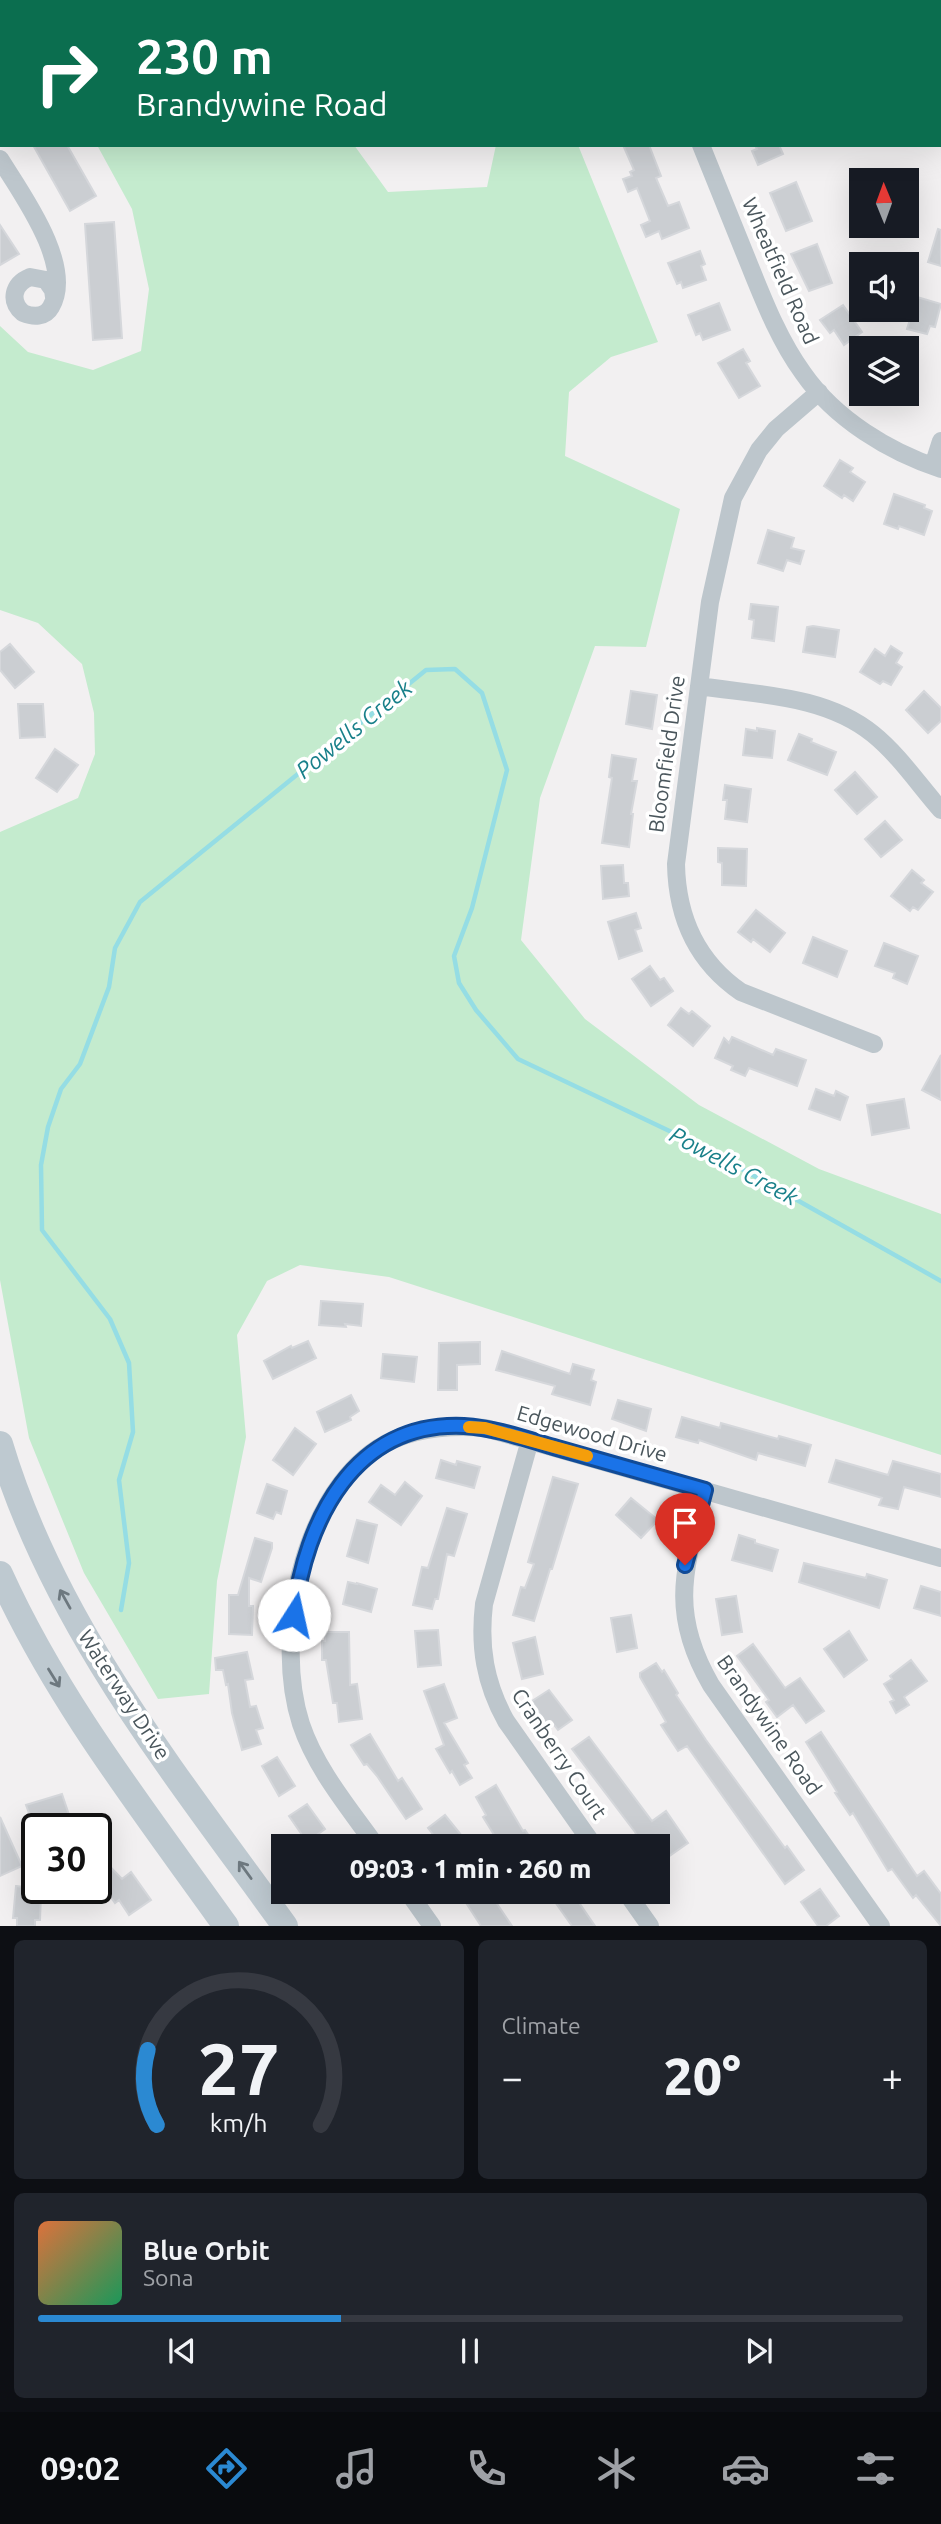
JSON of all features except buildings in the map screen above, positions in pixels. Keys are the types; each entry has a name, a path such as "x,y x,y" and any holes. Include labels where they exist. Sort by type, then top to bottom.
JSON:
{"main road":[{"name":"Waterway Drive","path":"0,1444 32,1529 87,1641 174,1771 285,1926"},
{"path":"0,1574 48,1669 85,1728 226,1926"}],"street":[{"name":"Wheatfield Road","path":"702,147 767,307 803,374 819,392 866,432 895,450 937,468"},
{"path":"0,159 46,236 54,261 54,297"},
{"name":"Bloomfield Drive","path":"819,392 776,429 759,450 733,498 710,602 676,864 676,887 686,926 710,965 741,992 874,1044"},
{"path":"937,468 941,441"},
{"path":"699,686 813,703 835,710 875,735 941,810"},
{"name":"Edgewood Drive","path":"368,1834 315,1757 301,1724 294,1695 291,1655 296,1596 304,1560 319,1520 341,1482 377,1449 408,1434 437,1427 485,1428 941,1558"},
{"name":"Cranberry Court","path":"530,1440 484,1604 482,1653 486,1677 506,1721 586,1834"},
{"name":"Brandywine Road","path":"705,1490 685,1565 683,1589 684,1613 690,1641 699,1664 711,1685 881,1926"},
{"path":"416,1904 432,1926"},
{"path":"634,1904 650,1926"}],"green space":[{"path":"98,147 355,147 388,192 487,187 496,147 579,147 658,342 611,357 569,392 565,456 680,509 646,647 595,646 540,798 521,940 585,1019 699,1105 819,1169 941,1214 941,1455 389,1277 300,1265 267,1281 237,1335 246,1437 217,1581 209,1694 158,1699 84,1573 29,1438 0,1280 0,832 78,798 95,754 94,713 82,664 38,623 0,610 0,326 28,352 93,370 141,351 149,289 132,209"}],"waterway":[{"name":"Powells Creek","path":"121,1610 129,1563 119,1480 133,1432 129,1363 110,1319 42,1230 41,1165 48,1127 61,1089 80,1064 109,987 115,948 140,902 426,670 455,669 482,693 507,770 472,908 454,956 459,983 476,1010 518,1059 701,1146 941,1281"}],"slow traffic":[{"path":"469,1427 485,1428 587,1456"}],"route":[{"path":"294,1615 304,1560 327,1503 341,1482 377,1449 408,1434 437,1427 485,1428 705,1490 685,1565"}]}
